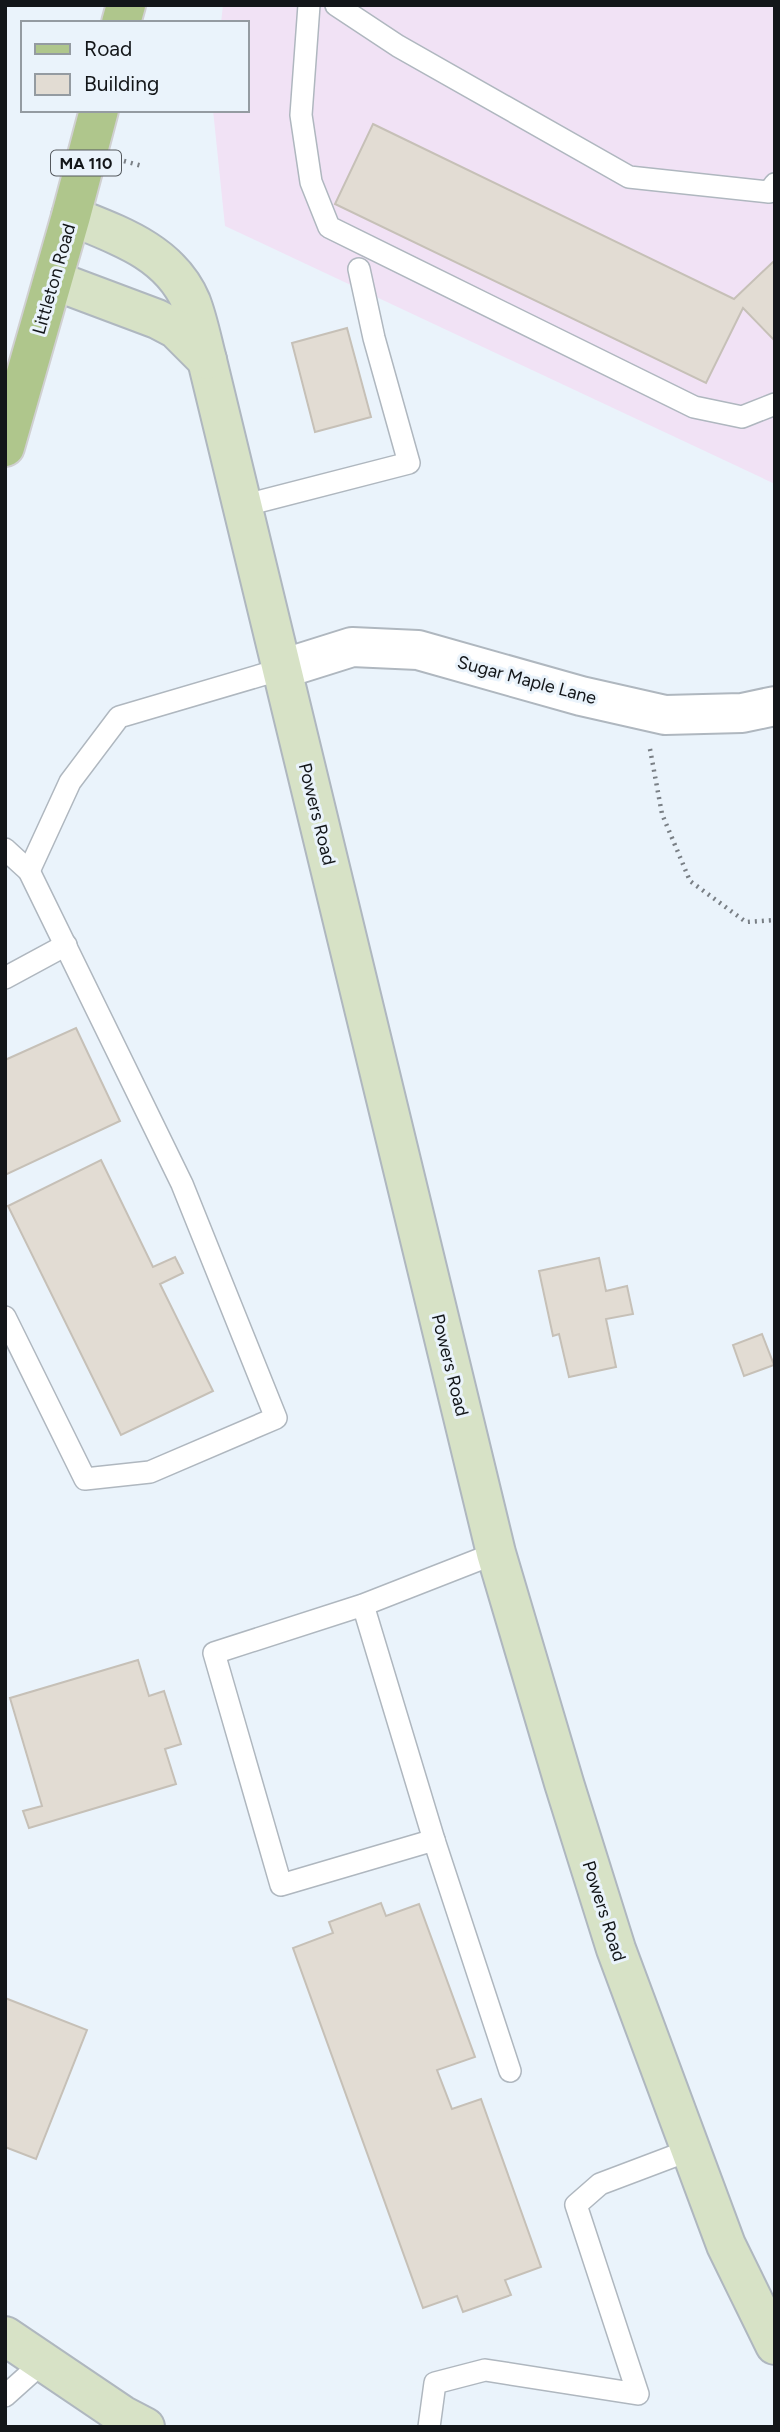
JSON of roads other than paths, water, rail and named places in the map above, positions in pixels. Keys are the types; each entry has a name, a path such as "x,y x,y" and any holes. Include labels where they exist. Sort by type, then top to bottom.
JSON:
{"main road":[{"name":"Littleton Road","path":"5,447 98,112"},
{"name":"Powers Road","path":"71,216 125,237 152,253 179,279 191,303 496,1553 616,1949 726,2245 775,2345"},
{"path":"53,280 158,319 176,329 207,360"},
{"path":"5,2336 122,2415 145,2427"}],"street":[{"name":"Sugar Maple Lane","path":"282,669 352,647 418,650 581,696 665,715 742,713 775,706"}],"lane":[{"path":"309,5 301,115 311,182 329,228 694,407 743,417 775,404"},
{"path":"336,5 398,46 629,177 768,192 775,184"},
{"path":"242,506 409,463 373,338 359,269"},
{"path":"29,871 70,782 119,717 282,669"},
{"path":"5,849 29,871 182,1184 276,1418 150,1472 85,1479 5,1317"},
{"path":"5,978 66,945"},
{"path":"434,1840 281,1885 214,1653 363,1605 496,1553"},
{"path":"363,1605 434,1840 510,2071"},
{"path":"429,2427 435,2383 485,2370 638,2394 576,2206 600,2184 690,2150"},
{"path":"5,2396 43,2362"}]}
